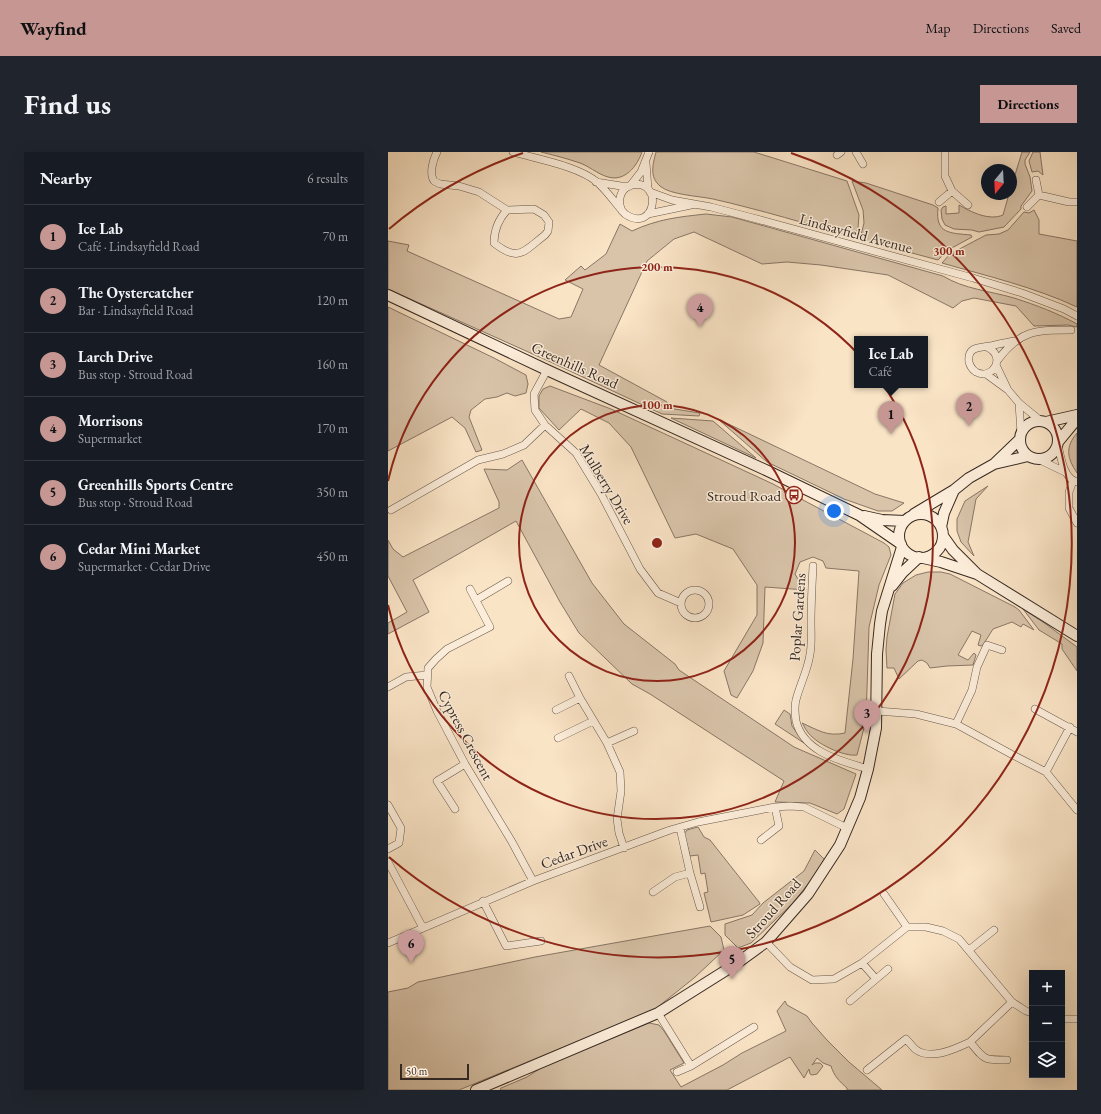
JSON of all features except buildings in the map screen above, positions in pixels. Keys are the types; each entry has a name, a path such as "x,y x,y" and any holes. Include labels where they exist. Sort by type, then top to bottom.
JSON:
{"street":[{"name":"Lindsayfield Avenue","path":"513,152 565,166 596,182 621,186 640,185 649,191 672,200 711,207 980,280 1022,293 1064,309 1077,316"},
{"path":"622,211 620,206 620,197 625,189 641,172 649,152"},
{"path":"856,152 863,164"},
{"path":"945,152 945,176 952,191 968,205"},
{"path":"434,154 432,177 434,181 440,184 459,186 479,192 506,210 534,209 544,215 549,222 546,235 523,252 513,254 502,249 494,243 494,232 500,217 506,210"},
{"path":"646,161 649,191 653,201 651,211 648,214"},
{"path":"1036,180 1039,195"},
{"name":"Lindsayfield Avenue","path":"596,182 622,211 634,219 648,214 695,205"},
{"path":"939,202 952,191"},
{"path":"1039,195 1069,202 1077,202"},
{"path":"1027,207 1039,195"},
{"name":"Greenhills Road","path":"388,295 547,370 749,461 858,515 901,545"},
{"path":"1015,340 1006,349 992,371 986,374 981,374 973,370 970,366 969,357 974,349 982,346 987,347 1015,340 1039,331 1071,330"},
{"path":"987,347 994,352 1008,390"},
{"name":"Mulberry Drive","path":"547,370 534,394 533,402 535,410 545,425 576,453 601,494 640,569 658,593 682,603"},
{"path":"986,374 1008,390 1019,403 1043,422 1055,429 1065,472"},
{"path":"1019,403 1020,446 1028,456 1065,472 1075,482 1069,492 1069,508 1077,522"},
{"path":"994,464 1030,423 1077,415"},
{"path":"1040,460 1052,455 1058,444 1077,419"},
{"path":"391,510 478,460 503,454 524,445 545,425"},
{"path":"977,574 910,555 901,545 899,537 900,529 909,518 954,490 969,478 994,464 1028,456"},
{"path":"921,557 935,552 939,547 944,513 954,490"},
{"path":"909,518 919,514 931,516 937,521 953,550 977,574 1077,636"},
{"name":"Greenhills Road","path":"858,515 882,520 909,518"},
{"name":"Stroud Road","path":"476,1090 488,1088 658,1013 736,964 766,942 808,894 840,846 860,798 868,769 876,728 877,654 880,624 882,611 890,589 901,545"},
{"name":"Stroud Road","path":"890,589 903,572 921,557"},
{"name":"Poplar Gardens","path":"813,566 810,653 805,675 795,701 794,713 797,725 804,737 814,746 835,759 868,769"},
{"path":"476,600 508,581"},
{"name":"Cypress Crescent","path":"470,589 490,627 448,649 436,659 428,668 427,688 437,711 465,764 512,842 533,881"},
{"path":"956,724 972,690 977,667 987,645 1002,650"},
{"path":"388,687 406,677 427,675"},
{"path":"569,676 607,744 620,772 621,791 617,819 619,833 624,848"},
{"path":"556,710 580,698"},
{"path":"1035,709 1077,732"},
{"path":"877,711 916,714 956,724 1046,772 1077,810"},
{"path":"558,738 593,721"},
{"path":"1046,772 1070,727"},
{"path":"607,744 634,731"},
{"path":"455,809 437,781 465,764"},
{"path":"388,805 401,828 399,843 388,849"},
{"name":"Cedar Drive","path":"388,943 483,901 533,881 670,830 698,822 775,807 790,806 804,808 847,828"},
{"path":"761,840 779,826 775,807"},
{"path":"680,828 690,873 700,907"},
{"path":"388,862 422,928"},
{"path":"654,892 675,877 690,873"},
{"path":"884,894 907,927"},
{"path":"483,901 506,946 541,941"},
{"path":"766,942 790,967 812,980 834,979 862,963 907,927 926,927 943,931 959,939 1012,1002 1029,1012"},
{"path":"969,950 994,930"},
{"path":"862,963 876,979"},
{"path":"850,1001 888,969"},
{"path":"867,1070 906,1039 916,1050 929,1054 946,1052 970,1042 1012,1002"},
{"path":"658,1013 691,1066"},
{"path":"1065,1019 1077,1019"},
{"path":"677,1072 691,1066 754,1027"},
{"path":"970,1042 982,1057 989,1060 1007,1060"}],"shaded area":[{"path":"541,152 642,152 637,163 630,172 614,178 604,176 581,163"},
{"path":"656,152 754,152 847,181 859,215 858,228 855,238 749,208 713,199 677,193 665,189 654,179 653,166"},
{"path":"1022,152 1030,152 1025,160 1025,164 1030,177 1032,191 1021,206 1021,209 1004,227 979,232 954,229 945,225 942,219 941,210 946,206 946,214 959,213 959,205 980,215 998,217 1003,215 1007,200 1017,200 1017,168"},
{"path":"1033,152 1040,152 1043,175 1038,171 1032,172 1029,161"},
{"path":"852,181 866,183 933,205 938,208 939,223 942,227 957,234 971,235 972,237 948,250 938,260 860,239 864,223 863,210"},
{"path":"1034,210 1039,220 1039,234 1077,241 1077,307 1027,288 942,263 950,254 986,235 999,234 1008,230 1024,212 1029,213"},
{"path":"706,214 732,217 943,276 968,287 1014,298 1038,306 1077,324 1077,327 1068,325 1034,326 1016,306 974,298 962,301 953,308 888,275 821,265 787,262 762,264 694,232 674,239 647,261 599,365 667,402 668,408 700,413 699,416 662,414 388,289 388,241 409,245 407,251 559,319 571,317 583,289 565,280 581,266 585,270 606,254 620,224 632,231 659,221"},
{"path":"388,307 526,375 528,384 526,393 515,396 507,393 497,397 485,399 471,410 469,417 482,450 476,452 465,428 452,417 388,451"},
{"path":"550,386 611,409 773,484 889,547 891,555 879,585 869,627 866,720 857,755 845,754 822,744 811,736 802,723 828,733 845,733 853,659 859,571 826,568 823,561 813,557 800,562 795,574 806,590 765,587 763,643 753,671 737,698 731,695 724,671 757,615 757,585 733,549 696,534 675,538 631,447 609,423 581,409 559,430 539,408 539,396 543,389"},
{"path":"671,418 713,421 756,458"},
{"path":"718,419 875,494 904,503 892,511 878,511 844,499 767,462"},
{"path":"1077,433 1077,473 1069,457 1069,448"},
{"path":"522,460 592,583 624,624 675,664 679,670 794,747 856,774 844,809 837,814 810,803 775,802 784,781 650,694 632,684 579,633 560,602 516,521 413,580 429,612 388,634 388,623 407,612 388,576 388,540 393,549 403,557 499,508 499,502 484,469 507,470"},
{"path":"988,486 976,499 968,542 974,556 961,542 957,531 957,519 965,501"},
{"path":"928,572 950,574 1015,607 1034,630 1023,624 1021,627 1012,622 993,629 981,646 978,645 981,635 972,631 958,655 968,660 974,653 976,655 973,665 930,668 927,663 922,660 918,661 899,679 894,668 887,668 886,650 895,594 903,583 916,575"},
{"path":"1023,609 1077,647 1077,671 1062,649 1062,644 1039,630"},
{"path":"784,710 790,714 792,726 804,743 775,724"},
{"path":"698,827 704,837 710,840 760,904 743,915 711,922 704,893 708,892 705,873 701,874 698,855 690,856 684,834 687,830"},
{"path":"815,850 825,860 793,903 751,943 738,948 725,935 725,924 752,915 763,903 804,871"},
{"path":"710,926 721,937 724,950 694,978 654,1010 459,1090 388,1090 388,992 408,988 418,982 535,957"},
{"path":"785,1001 787,1005 807,1016 827,1040 849,1062 882,1090 847,1090 847,1088 835,1076 831,1066 823,1063 817,1058 812,1065 815,1063 820,1063 823,1066 817,1074 810,1074 809,1069 804,1078 790,1057 727,1090 500,1090 501,1088 527,1077 544,1066 649,1023 659,1025 684,1063 670,1070 681,1087 723,1065 742,1053 786,1031 777,1011"}],"place":[{"name":"Morrisons","path":"700,327"},
{"name":"The Oystercatcher","path":"969,426"},
{"name":"Ice Lab","path":"891,434"},
{"name":"Stroud Road","path":"794,495"},
{"name":"Larch Drive","path":"867,733"},
{"name":"Cedar Mini Market","path":"411,963"},
{"name":"Greenhills Sports Centre","path":"732,979"}]}
